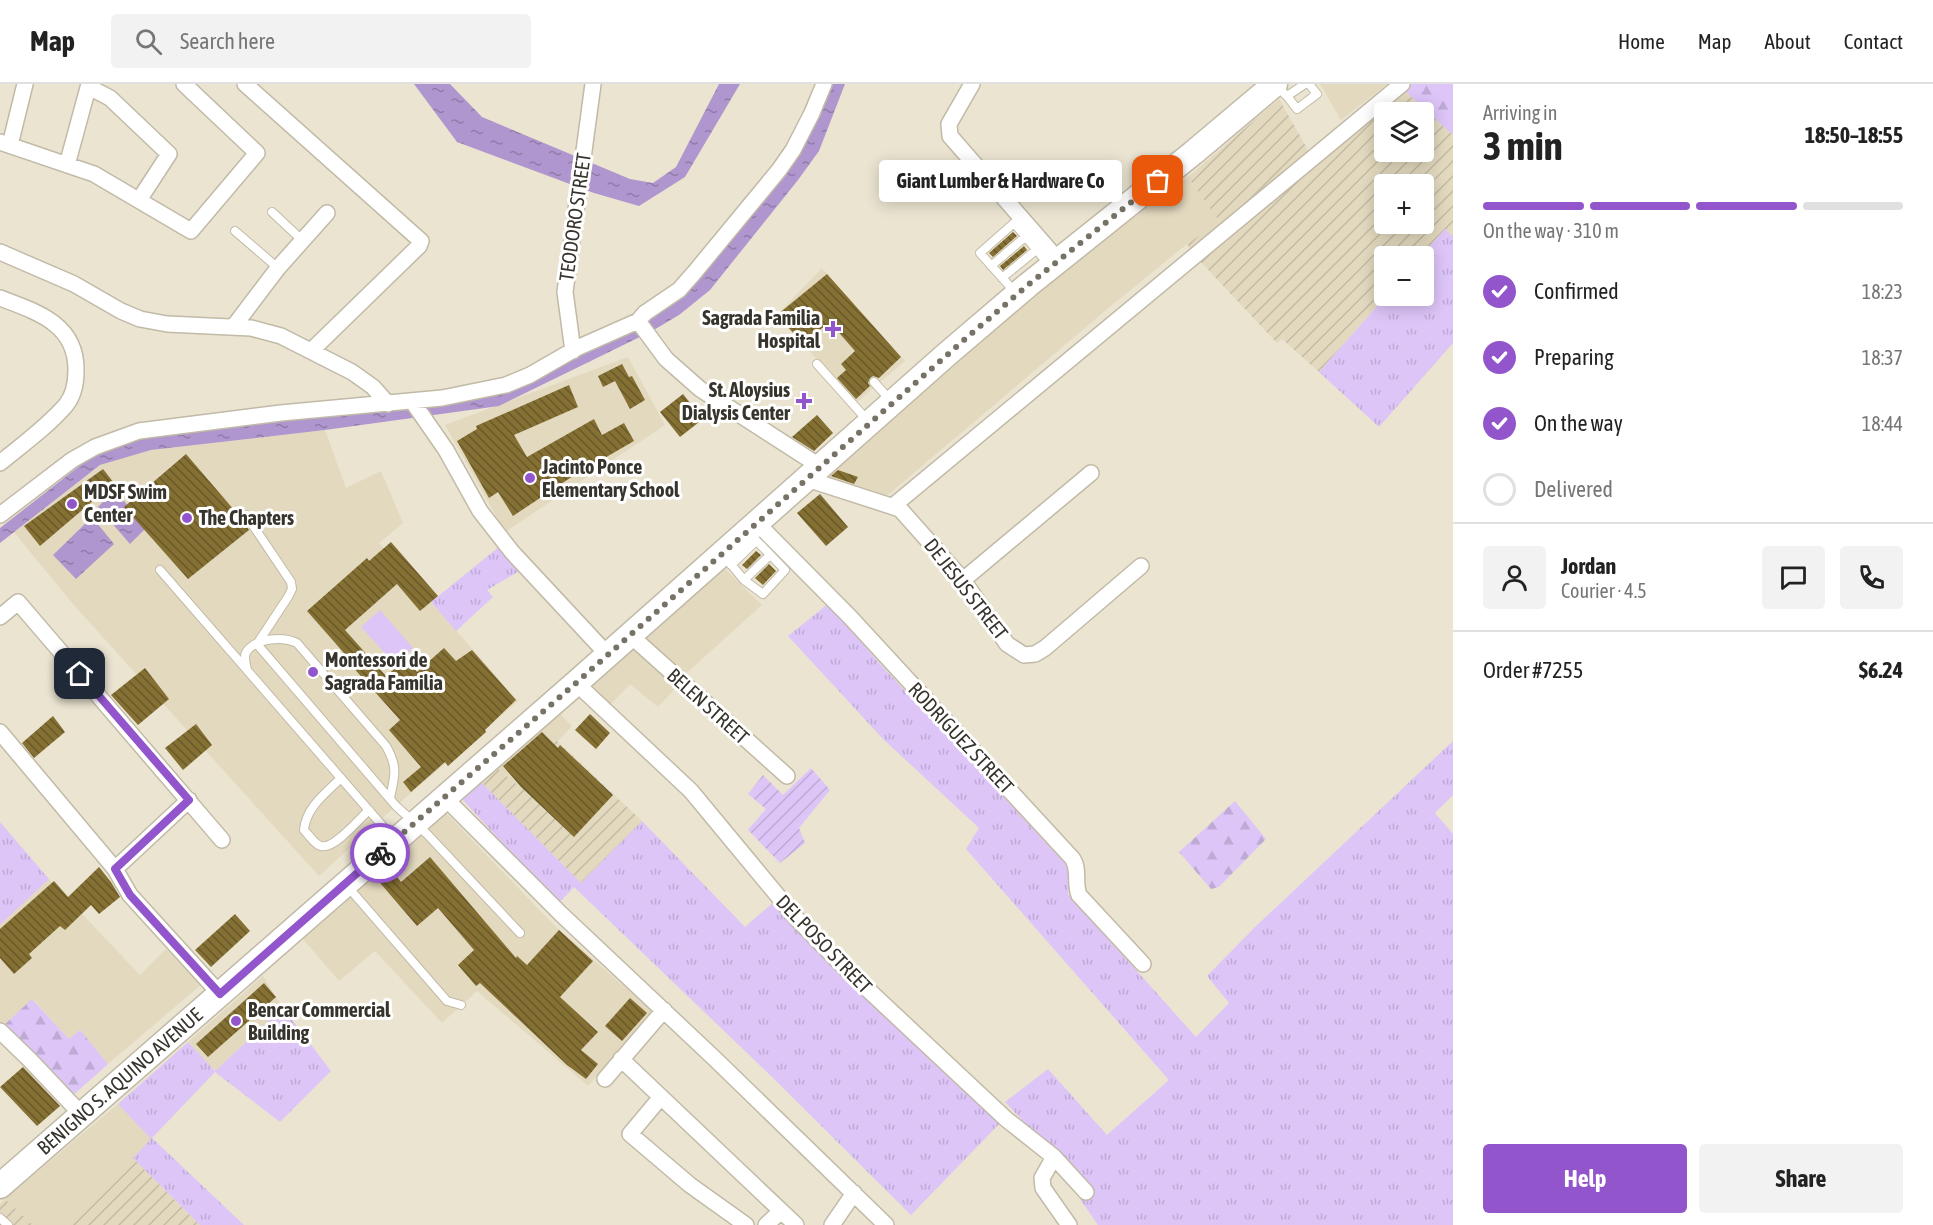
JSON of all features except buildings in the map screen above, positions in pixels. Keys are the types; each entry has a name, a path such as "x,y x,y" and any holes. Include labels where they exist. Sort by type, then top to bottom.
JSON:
{"main road":[{"name":"BENIGNO S. AQUINO AVENUE","path":"0,1186 607,654 727,559 814,473 893,403 1010,286 1279,88"}],"street":[{"path":"25,84 5,143 94,174 191,231 257,153 184,84"},
{"path":"245,84 421,241 419,246 311,351"},
{"name":"TEODORO STREET","path":"573,351 565,292 594,84"},
{"path":"0,515 72,460 95,447 139,431 281,413 442,398 506,385 638,321 645,313 679,290 779,170 793,150 824,84"},
{"path":"972,84 949,124 950,136 1049,259"},
{"path":"893,506 1402,84"},
{"path":"67,165 89,85 110,98 169,154 140,200"},
{"path":"234,326 278,267 327,213"},
{"path":"0,252 74,284 121,311 140,319 167,324 251,328 281,336 352,372 373,387 388,404"},
{"path":"0,298 40,314 63,330 75,351 76,367 76,382 66,405 0,463"},
{"name":"DE JESUS STREET","path":"638,321 666,359 700,389 814,473 893,506 907,515 963,580 1007,644 1024,655 1035,654 1046,648 1141,566"},
{"path":"412,401 446,450 480,511 512,552 607,654"},
{"path":"963,580 1091,473"},
{"name":"RODRIGUEZ STREET","path":"754,532 850,617 1076,862 1076,887 1079,895 1143,964"},
{"path":"0,617 18,602 222,840"},
{"name":"BELEN STREET","path":"630,635 787,776"},
{"name":"DEL POSO STREET","path":"576,683 691,791 797,919 847,970 1006,1119 1054,1156 1086,1192"},
{"path":"0,732 115,869 130,895 220,994"},
{"path":"444,797 561,914 664,1010 886,1225"},
{"path":"115,869 189,800"},
{"path":"605,1079 664,1010"},
{"path":"0,1031 82,1115"},
{"path":"621,1059 796,1225"},
{"path":"661,1097 630,1134 690,1185 746,1225"},
{"path":"1054,1156 1042,1178 1043,1188 1069,1225"},
{"path":"832,1225 854,1193"},
{"path":"766,1225 781,1211"}],"lane":[{"path":"1307,84 1317,94 1297,109 1279,88 1307,84"},
{"path":"272,212 302,240"},
{"path":"1010,286 980,253 1014,223 1025,237 1049,259"},
{"path":"235,231 278,267"},
{"path":"991,266 1025,237"},
{"path":"817,364 870,423"},
{"path":"874,382 893,403"},
{"path":"246,515 291,582 292,589 257,644"},
{"path":"727,559 744,580 763,594 784,570 754,532"},
{"path":"744,580 770,555"},
{"path":"160,570 394,841"},
{"path":"247,672 244,658 246,651 257,644 280,638 297,643 386,746 394,759 396,771 390,798"},
{"path":"257,644 390,798 520,933"},
{"path":"341,778 311,808 305,819 304,830 319,846 324,847 333,844 369,810"},
{"path":"345,883 447,1002 461,1005"},
{"path":"0,1218 8,1225"}],"shaded area":[{"path":"1320,84 1387,84 1341,120"},
{"path":"1404,90 1417,102 1389,102"},
{"path":"1279,99 1315,162 1374,114 1374,162 1434,162 1434,118 1453,135 1453,237 1445,229 1430,246 1374,246 1374,306 1377,306 1319,372 1282,339 1277,343 1197,258 1187,244 1220,222 1188,177"},
{"path":"1188,177 1221,222 1187,244 1112,305 883,499 818,478 1029,296"},
{"name":"Sagrada Familia Hospital","path":"822,268 905,361 856,403 777,315"},
{"name":"Jacinto Ponce Elementary School","path":"628,357 665,425 505,532 445,425"},
{"name":"Montessori de Sagrada Familia","path":"325,430 346,488 381,471 403,523 379,543 518,701 319,876 72,603 14,532 100,465 151,450"},
{"path":"723,567 762,605 682,677 641,639"},
{"path":"636,644 679,685 658,707 630,684 610,705 588,683"},
{"path":"558,712 572,726 557,742 555,741 516,784 497,768"},
{"path":"556,740 642,821 581,883 481,782 497,768 516,784"},
{"path":"445,812 555,926 652,1011 588,1086 477,991 442,1023 375,951 339,981 303,939"},
{"path":"49,879 140,975 166,949 202,984 108,1064 80,1031 69,1039 33,999 2,1027 0,1026 0,925"},
{"path":"263,976 283,1008 215,1071 188,1042"},
{"path":"118,1104 152,1139 67,1225 33,1225 5,1199"},
{"path":"133,1158 200,1225 67,1225"},
{"path":"5,1199 33,1225 0,1225 0,1204"}],"green space":[{"path":"1412,84 1453,84 1453,135 1434,118 1434,102 1417,102 1404,90"},
{"path":"1445,229 1453,237 1453,343 1379,427 1319,372 1377,306 1434,306 1434,246 1430,246"},
{"path":"500,546 521,570 487,590 493,597 456,631 431,602"},
{"path":"828,604 881,665 1071,870 1068,894 1196,1037 1229,1003 1207,976 1254,928 1453,741 1453,795 1435,813 1453,834 1453,1225 1098,1225 1080,1199 1088,1190 1005,1102 1048,1069 1107,1135 1169,1080 966,849 979,828 883,739 788,636"},
{"path":"380,610 413,648 395,664 361,627"},
{"path":"811,768 830,790 799,828 805,843 780,863 748,830 766,809 748,794 763,775 783,795"},
{"path":"481,782 581,883 642,821 745,927 774,902 1002,1121 911,1215 771,1076 574,887 558,904 462,799"},
{"path":"1235,801 1266,839 1219,887 1211,889 1179,852"},
{"path":"0,822 49,879 0,925"},
{"path":"32,999 69,1039 80,1030 108,1064 70,1098 2,1027"},
{"path":"283,1008 331,1071 280,1122 215,1072 152,1138 244,1225 200,1225 133,1158 151,1139 118,1104 188,1042 215,1071"}],"water":[{"path":"414,84 450,84 482,117 630,179 653,183 676,167 719,84 740,84 685,177 639,206 594,193 457,142"},
{"path":"832,84 845,84 819,151 798,180 710,290 679,315 652,331 499,406 325,430 151,450 100,465 0,543 0,528 96,453 137,438 282,420 453,403 670,304 700,278 791,166 819,117"},
{"path":"114,490 147,527 130,544 98,507"},
{"path":"92,517 114,544 76,579 53,555"}],"way so far":[{"path":"380,853 964,340 1028,285 1158,181"}],"place":[{"name":"Giant Lumber & Hardware Co","path":"1158,181"},
{"name":"Sagrada Familia Hospital","path":"833,329"},
{"name":"St. Aloysius Dialysis Center","path":"804,401"},
{"name":"Jacinto Ponce Elementary School","path":"530,478"},
{"name":"MDSF Swim Center","path":"72,504"},
{"name":"The Chapters","path":"187,518"},
{"name":"Montessori de Sagrada Familia","path":"313,672"},
{"name":"Bencar Commercial Building","path":"236,1021"}],"route":[{"path":"80,674 189,800 115,869 130,895 220,994 380,853"}]}
